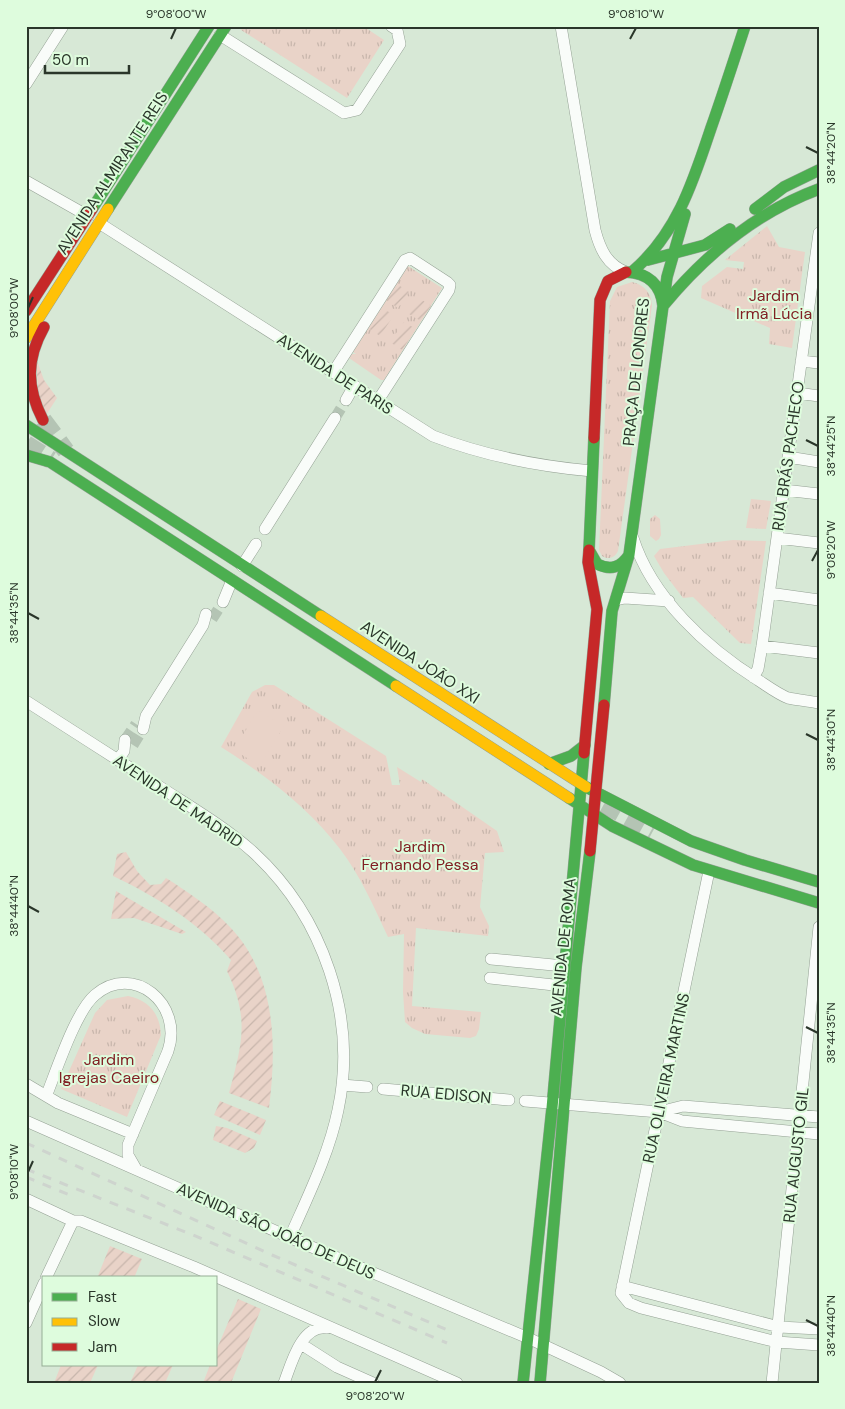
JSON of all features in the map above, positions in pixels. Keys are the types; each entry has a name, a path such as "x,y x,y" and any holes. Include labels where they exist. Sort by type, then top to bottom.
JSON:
{"main road":[{"name":"AVENIDA ALMIRANTE REIS","path":"26,311 209,26"},
{"path":"663,306 667,277 691,188 745,26"},
{"name":"AVENIDA ALMIRANTE REIS","path":"26,338 223,31"},
{"path":"648,260 715,240 784,188 819,170"},
{"path":"629,555 622,565 608,568 595,563 589,557 588,550 600,300 608,281 630,272 648,260 668,236 691,188"},
{"path":"663,306 687,277 765,214 781,203 819,188"},
{"path":"88,216 99,223"},
{"name":"PRAÇA DE LONDRES","path":"629,555 663,306 662,294 656,282 646,275 630,272"},
{"path":"43,420 30,390 28,364 35,342 58,302 63,279"},
{"name":"AVENIDA JOÃO XXI","path":"26,425 581,785 596,791 640,817 716,852 817,881"},
{"name":"AVENIDA JOÃO XXI","path":"26,455 37,456 50,462 230,584 633,838 709,871 819,904"},
{"name":"AVENIDA DE ROMA","path":"540,1383 565,1104 570,967 581,785 597,609 588,562 588,550"},
{"name":"AVENIDA DE ROMA","path":"523,1383 563,986 570,967 594,814 612,611 629,555"},
{"path":"230,584 242,566"},
{"path":"549,764 572,756 585,745"},
{"path":"709,871 716,852"}],"street":[{"path":"26,84 63,26"},
{"path":"223,31 344,113 357,110 400,44 397,30 391,26"},
{"path":"561,26 595,230 607,259 616,267 630,272"},
{"path":"26,180 88,216"},
{"name":"AVENIDA DE PARIS","path":"99,223 334,371 377,402 417,427 449,442 491,455 534,464 592,471"},
{"name":"RUA BRÁS PACHECO","path":"753,677 758,669 762,646 801,361 813,313 819,233"},
{"path":"334,371 405,260 412,259 447,282 450,285 448,290 377,402"},
{"path":"801,361 819,363"},
{"path":"346,400 354,386"},
{"path":"797,393 819,396"},
{"path":"265,529 335,418"},
{"path":"788,457 819,462"},
{"path":"784,490 819,494"},
{"path":"632,534 643,565 669,601 712,646 753,677 787,697 819,702"},
{"path":"777,538 819,543"},
{"path":"242,566 256,544"},
{"path":"220,600 228,594 230,584"},
{"path":"769,593 819,600"},
{"path":"616,600 625,598 669,601"},
{"path":"140,726 207,619"},
{"path":"762,646 819,653"},
{"name":"AVENIDA DE MADRID","path":"26,701 125,749 236,838 268,867 296,901 318,939 333,980 342,1023 342,1085 338,1110 327,1152 290,1237"},
{"name":"RUA OLIVEIRA MARTINS","path":"622,1286 709,871"},
{"path":"817,881 819,895"},
{"name":"RUA AUGUSTO GIL","path":"772,1383 819,928"},
{"name":"AVENIDA DE ROMA","path":"491,959 570,967"},
{"name":"AVENIDA DE ROMA","path":"490,978 563,986"},
{"path":"46,1094 89,1000 101,990 114,985 129,984 144,988 156,996 166,1007 171,1021 172,1036 168,1051 130,1139 128,1155 138,1171"},
{"path":"26,1084 46,1094 58,1103 130,1139"},
{"path":"342,1085 367,1087"},
{"name":"RUA EDISON","path":"383,1089 509,1100"},
{"path":"525,1101 658,1112 682,1121 819,1134"},
{"path":"658,1112 683,1106 819,1117"},
{"name":"AVENIDA SÃO JOÃO DE DEUS","path":"26,1121 481,1320 528,1338"},
{"path":"103,1154 118,1153 130,1139"},
{"path":"26,1199 73,1221 81,1221 214,1276"},
{"path":"47,1276 73,1221"},
{"path":"190,1276 194,1267"},
{"path":"218,1278 457,1383"},
{"path":"819,1329 779,1327 622,1286 621,1293 624,1300 635,1306 777,1342 819,1345"},
{"path":"26,1323 42,1287"},
{"path":"284,1383 304,1339 306,1324 296,1313"},
{"path":"304,1339 316,1328 330,1328"},
{"path":"528,1338 601,1372 620,1383"},
{"path":"304,1339 337,1367 373,1383"}],"green space":[{"path":"243,26 363,26 384,40 347,98 241,30"},
{"name":"Jardim Irmã Lúcia","path":"767,226 779,247 805,252 792,348 769,344 770,328 701,298 702,286 727,267 743,269 744,262 725,260"},
{"path":"408,266 442,288 384,380 381,380 349,358 352,354 356,354 353,352"},
{"path":"632,282 646,290 652,305 618,551 613,557 607,558 602,556 599,550 610,301 617,287"},
{"path":"397,284 409,292 398,308 386,300"},
{"path":"419,298 431,306 421,321 409,314"},
{"path":"382,308 394,315 380,336 368,328"},
{"path":"404,322 416,329 402,350 390,342"},
{"path":"36,358 44,380 57,398 46,415 39,403"},
{"path":"751,499 771,501 766,529 746,528"},
{"path":"655,515 660,519 661,535 656,541 650,536 650,519"},
{"path":"733,540 766,541 751,644 740,643 693,597 683,598 654,556 660,549"},
{"name":"Jardim Fernando Pessa","path":"265,685 274,685 386,756 392,785 400,785 397,767 421,782 422,779 497,831 504,852 485,853 480,907 489,926 488,936 416,928 412,1006 481,1012 479,1029 476,1036 470,1038 425,1034 412,1028 405,1022 403,992 404,934 388,937 354,870 328,834 285,793 221,747 252,692"},
{"path":"258,710 284,726 260,766 234,750"},
{"path":"126,852 137,871 150,885 161,884 166,878 216,913 245,946 257,967 265,989 270,1012 273,1060 269,1108 229,1093 242,1032 239,1003 227,971 231,960 191,922 161,902 113,876 117,854"},
{"path":"116,891 186,932 182,934 134,918 111,919"},
{"name":"Jardim Igrejas Caeiro","path":"128,996 142,1001 152,1009 156,1014 161,1035 127,1117 61,1089 95,1013 107,1000"},
{"path":"220,1101 266,1120 260,1135 214,1115"},
{"path":"216,1126 227,1128 257,1141 254,1148 245,1153 213,1140"},
{"path":"110,1246 142,1259 135,1276 98,1276"},
{"path":"238,1299 261,1309 231,1383 203,1383 210,1366 218,1366 218,1346"},
{"path":"61,1366 98,1366 90,1383 54,1383"},
{"path":"138,1366 173,1366 165,1383 130,1383"}],"tunnel":[{"path":"335,418 346,400"},
{"path":"43,420 66,451"},
{"path":"26,444 51,460"},
{"path":"212,619 223,602"},
{"path":"125,740 136,724"},
{"path":"133,745 143,729"},
{"path":"604,804 653,831"}],"railway":[{"path":"26,1143 272,1255 452,1332"},
{"path":"26,1169 193,1235 447,1343"},
{"path":"26,1177 72,1196"}],"traffic: fast":[{"path":"92,209 209,26"},
{"path":"108,209 226,26"},
{"path":"633,271 661,240 682,206 697,168 745,26"},
{"path":"755,209 784,187 819,170"},
{"path":"663,306 696,269 734,237 774,210 819,189"},
{"path":"664,299 667,277 685,214"},
{"path":"648,260 705,245 730,229"},
{"path":"594,438 589,550 597,564 615,567 629,555 663,306 662,298 652,281 647,277 626,272"},
{"path":"26,425 321,616"},
{"path":"26,455 50,462 396,686"},
{"path":"604,705 612,611 629,555"},
{"path":"549,764 571,756 585,745"},
{"path":"523,1383 552,1108 584,753"},
{"path":"586,787 691,841 745,860 819,882"},
{"path":"569,798 612,826 693,865 819,903"},
{"path":"540,1383 576,967 590,851"}],"traffic: slow":[{"path":"26,338 108,209"},
{"path":"321,616 586,787"},
{"path":"396,686 569,798"}],"traffic: jam":[{"path":"26,311 92,209"},
{"path":"594,438 600,300 608,281 626,272"},
{"path":"43,420 33,396 30,373 34,350 44,327"},
{"path":"584,753 597,609 588,562 589,550"},
{"path":"590,851 604,705"}]}
